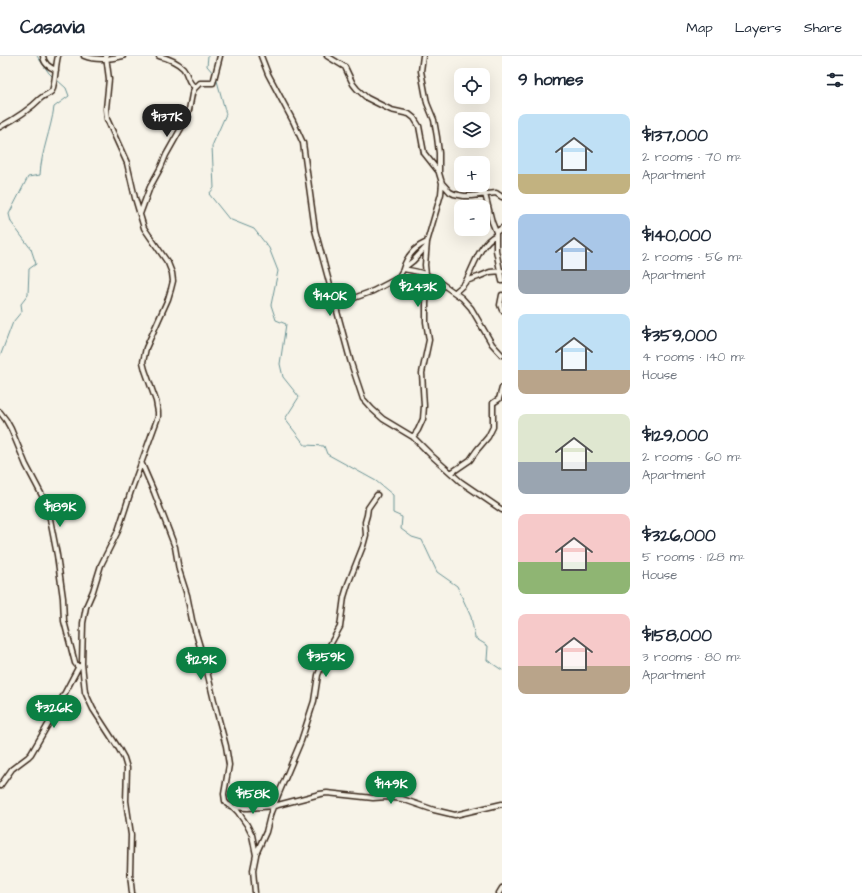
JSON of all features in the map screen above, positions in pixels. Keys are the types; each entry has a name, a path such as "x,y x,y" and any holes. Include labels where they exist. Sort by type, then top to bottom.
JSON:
{"street":[{"path":"43,56 44,62 56,70"},
{"path":"0,127 17,118 43,96 50,93 55,82 58,56"},
{"path":"84,56 90,58 123,56"},
{"path":"159,56 182,67 191,84 195,87"},
{"path":"140,214 150,187 184,123 195,87 200,84 213,83 220,56"},
{"path":"261,56 268,74 303,143 314,230 351,363 363,399 383,419 413,437 461,482 502,510"},
{"path":"327,56 345,67 355,86 367,98 391,110 409,114 414,118 420,126 424,153 439,173"},
{"path":"413,437 421,425 424,414 422,373 429,340 426,315 426,247 441,194 442,183 439,173 439,153 434,120 426,97 421,71 423,56"},
{"path":"106,58 109,79 106,119 127,163 144,228 168,263 173,281 168,299 148,343 143,362 154,394 158,412 156,424 141,462 118,531 101,565 85,611 83,640 83,680 87,699 119,749 127,768 126,801 131,839 130,874 132,893"},
{"path":"442,183 450,192 464,196 496,193 502,191"},
{"path":"496,193 502,197"},
{"path":"485,194 496,233 496,250 502,281"},
{"path":"455,292 466,281 474,262 485,244 502,228"},
{"path":"335,305 373,291 398,278 409,256 419,246 427,242"},
{"path":"403,270 426,247"},
{"path":"403,270 419,272 432,277 455,292 471,308 489,339 502,354"},
{"path":"466,281 490,272 501,271"},
{"path":"502,295 500,305 502,310"},
{"path":"451,473 470,460 493,430 493,402 499,399 502,388"},
{"path":"0,412 11,429 26,465 50,514 58,564 64,621 75,663 78,667"},
{"path":"141,462 176,550 179,570 186,591 192,620 206,667 215,708 226,746 228,765 224,797 226,803 241,816 250,830 256,855"},
{"path":"255,893 253,873 256,855 265,836 269,819 286,776 298,750 316,694 319,673 328,654 330,645 340,627 346,591 366,535 365,522 368,508 377,495"},
{"path":"0,786 12,769 31,754 49,723 83,656"},
{"path":"233,808 274,806 327,793 373,798 402,798 455,816 502,804"},
{"path":"499,893 502,888"}],"waterway":[{"path":"37,56 53,77"},
{"path":"208,56 207,66 214,74"},
{"path":"216,77 226,114 212,146 214,188 209,194 229,219 254,229 269,248 278,271 271,305 276,320 286,324 280,364 283,377 299,397 285,419 305,445 324,446 327,454 376,481 393,495 393,513 402,517 401,529 412,537 422,540 437,572 457,586 471,617 475,638 488,646 487,660 502,670"},
{"path":"0,355 13,322 22,311 21,304 28,295 29,269 36,264 31,249 11,222 9,214 28,177 40,175 42,158 54,107 69,96 66,88 56,79"}]}
